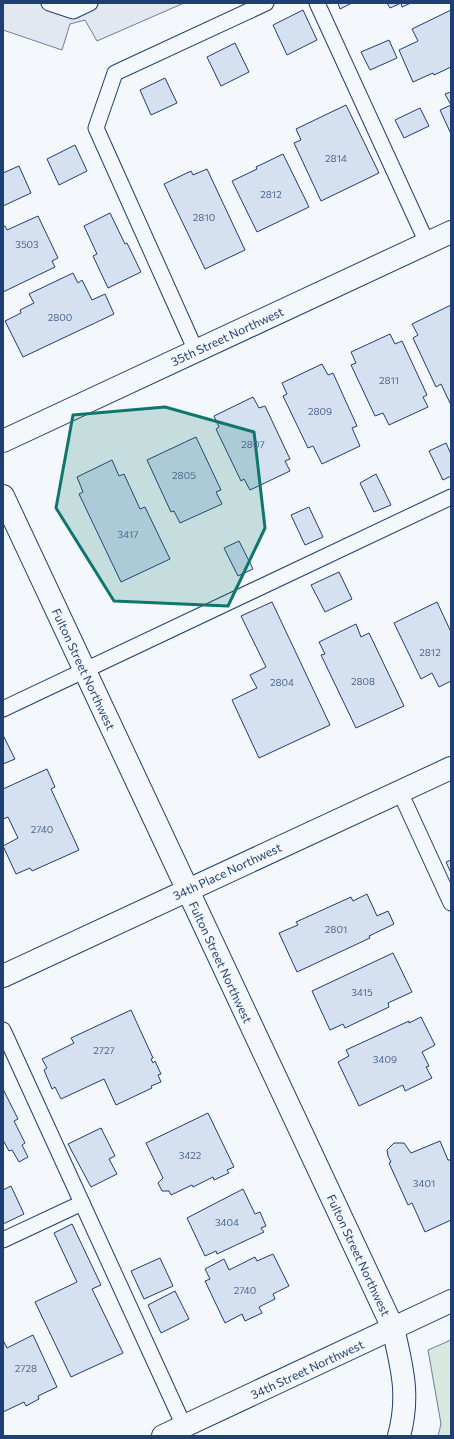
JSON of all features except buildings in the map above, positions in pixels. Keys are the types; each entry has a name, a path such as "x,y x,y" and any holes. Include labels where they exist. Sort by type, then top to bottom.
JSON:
{"street":[{"name":"35th Street Northwest","path":"3,441 427,243 450,237"},
{"name":"Fulton Street Northwest","path":"3,496 393,1328 403,1371 405,1387 404,1410 399,1436"},
{"name":"34th Place Northwest","path":"3,976 187,889 451,768"},
{"name":"34th Street Northwest","path":"163,1436 451,1301"}],"lane":[{"path":"49,3 73,11 90,3"},
{"path":"196,351 96,128 115,73 266,3"},
{"path":"317,3 427,243"},
{"path":"3,709 451,497"},
{"path":"400,792 451,904"},
{"path":"3,1030 184,1426"},
{"path":"3,1240 82,1203"}],"highlighted area":[{"path":"165,407 254,432 265,528 228,606 114,601 56,508 73,415"}],"shaded area":[{"path":"3,3 184,3 97,41 85,20 70,24 62,50 3,30"},
{"path":"451,1340 451,1436 438,1436 441,1424 428,1350"}]}
